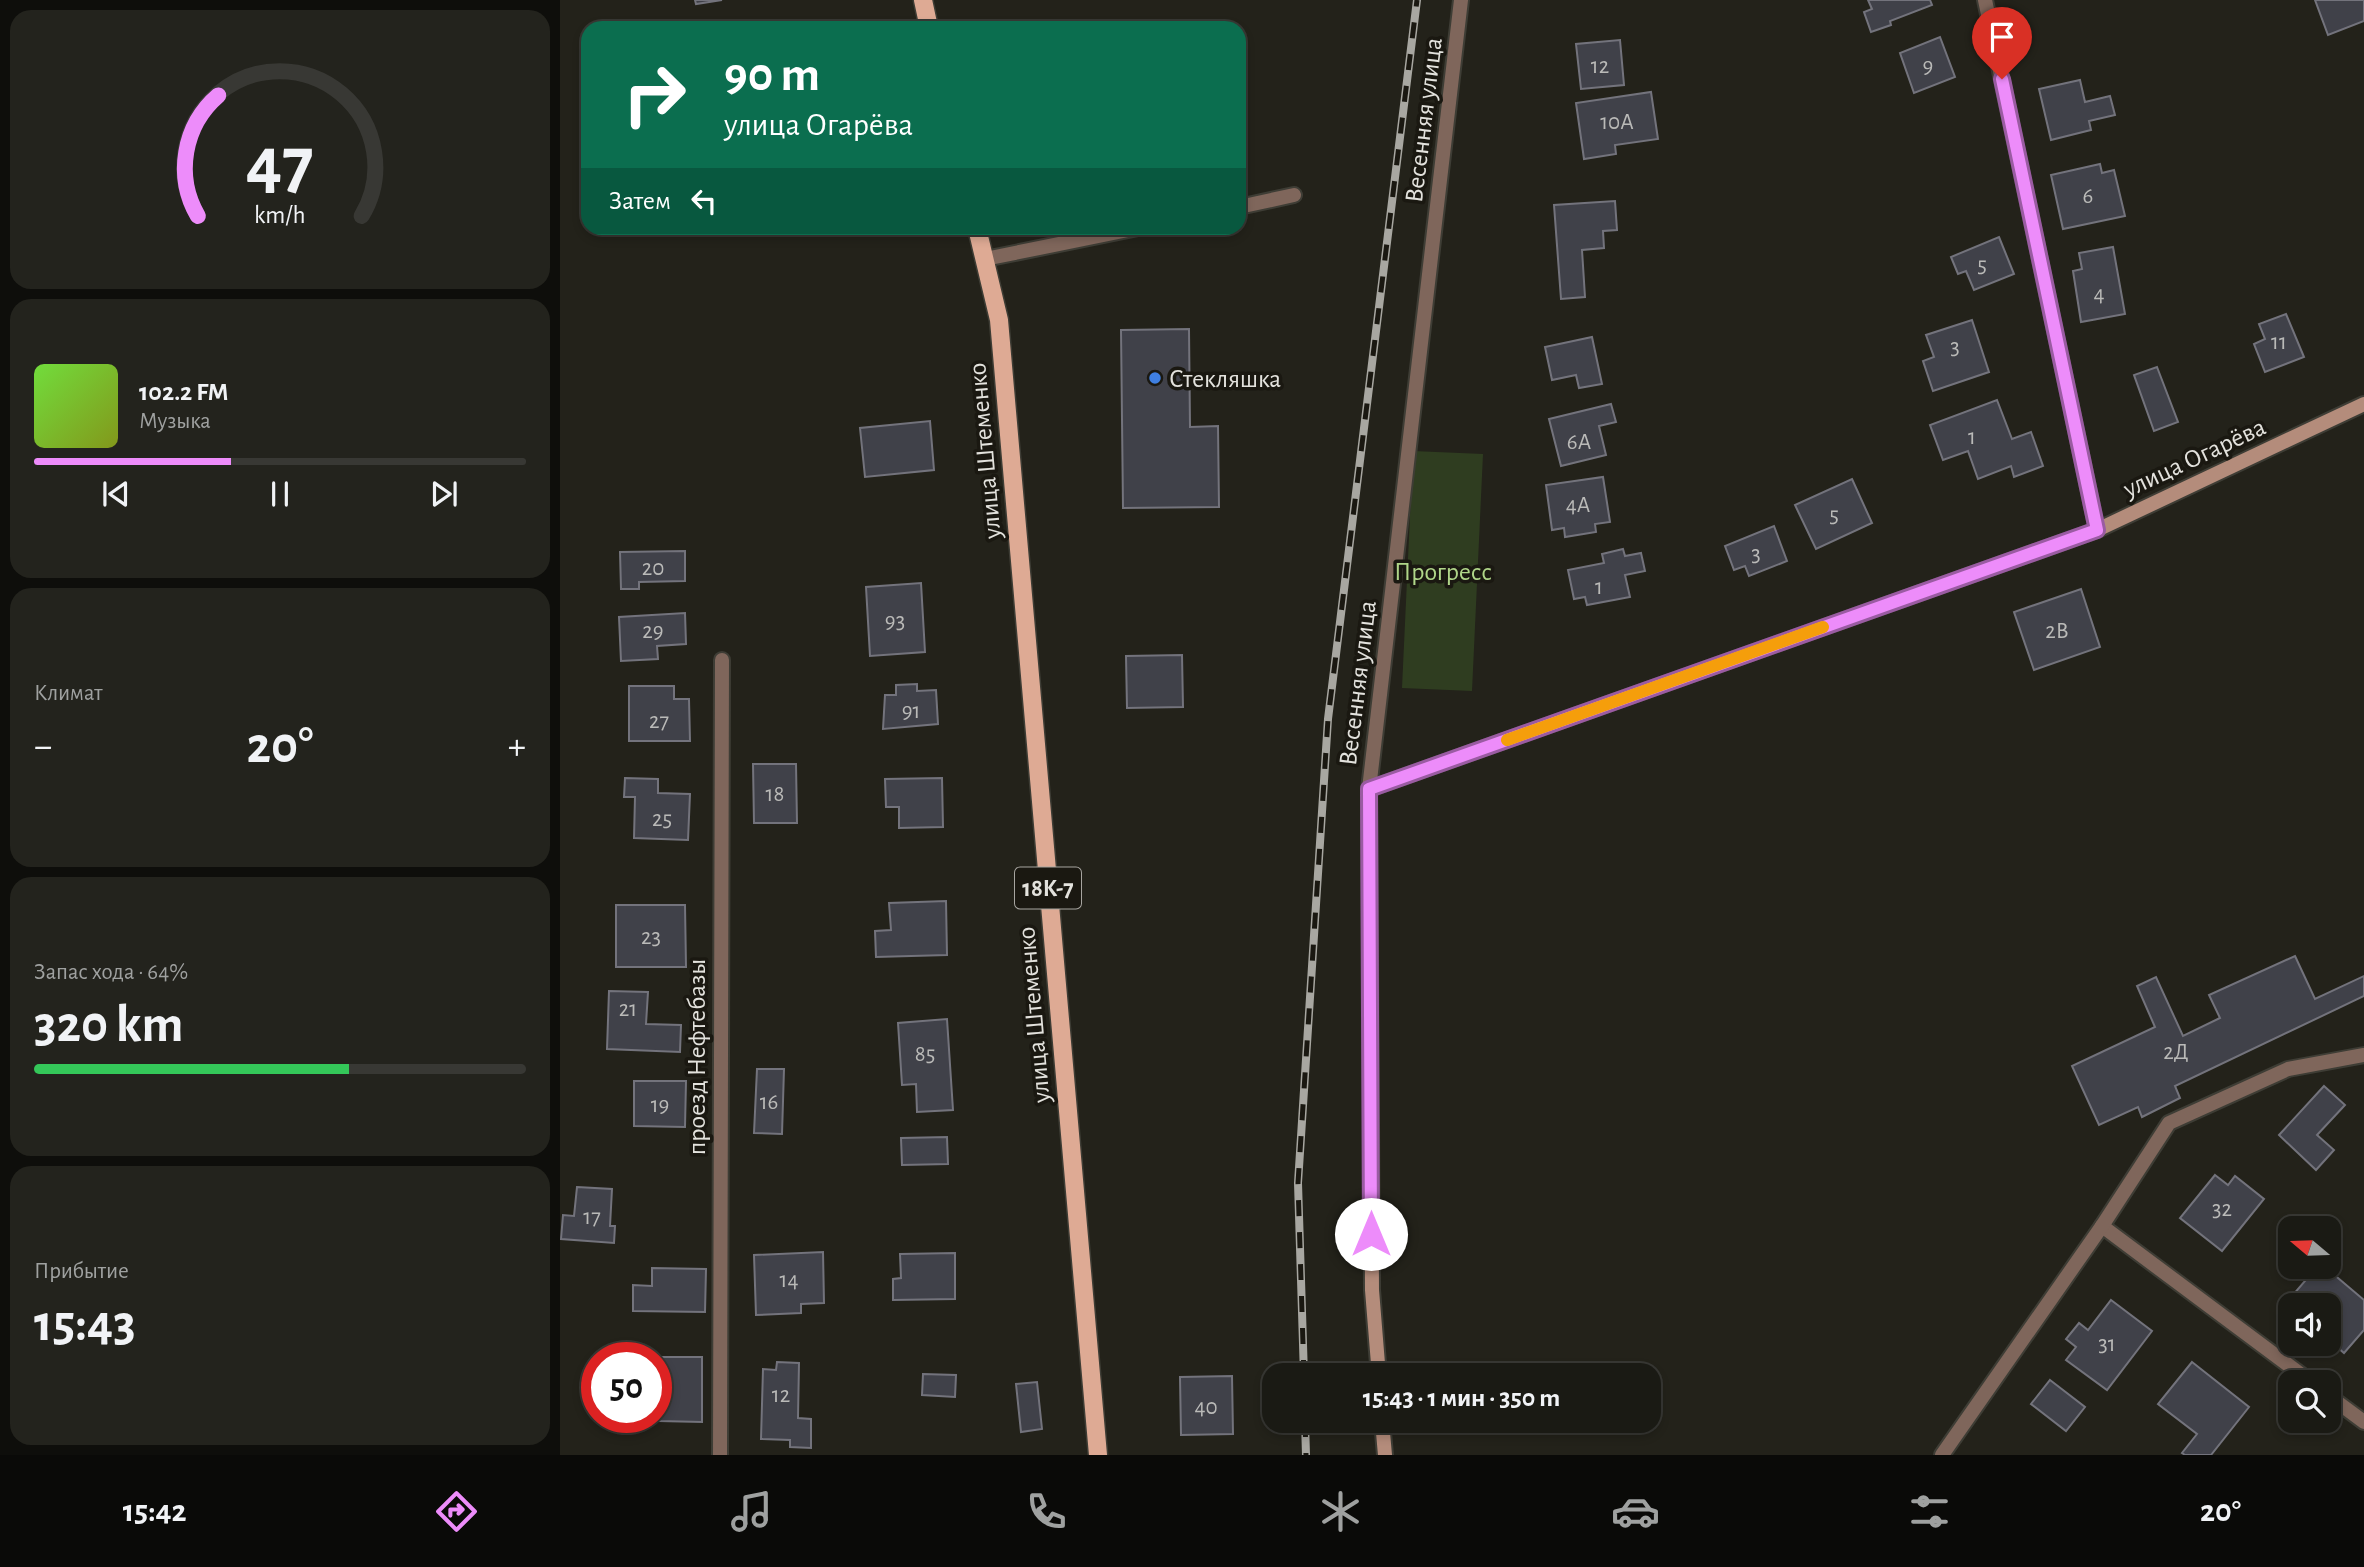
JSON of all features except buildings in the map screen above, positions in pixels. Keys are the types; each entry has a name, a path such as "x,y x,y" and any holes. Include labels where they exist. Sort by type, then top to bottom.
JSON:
{"main road":[{"path":"923,0 928,21"},
{"name":"18К-7","path":"979,235 985,259"},
{"name":"улица Штеменко","path":"985,259 999,320 1098,1455"},
{"name":"улица Огарёва","path":"1369,789 2097,530 2364,404"},
{"name":"Весенняя улица","path":"1369,789 1371,1290 1378,1363"},
{"path":"1383,1433 1385,1455"}],"street":[{"name":"Весенняя улица","path":"1369,789 1461,0"},
{"path":"1985,0 2097,530"},
{"path":"1246,205 1294,195"},
{"path":"985,259 1104,235"},
{"name":"проезд Нефтебазы","path":"720,1455 722,660"},
{"path":"1942,1455 2102,1226 2169,1124 2288,1069 2364,1055"},
{"path":"2102,1226 2295,1370"},
{"path":"2341,1405 2364,1422"}],"green space":[{"name":"Прогресс","path":"1413,451 1483,454 1472,691 1402,688"}],"railway":[{"path":"1304,1363 1298,1183 1328,719 1417,0"},
{"path":"1305,1433 1306,1455"}],"slow traffic":[{"path":"1507,740 1823,627"}],"place":[{"name":"Стекляшка","path":"1155,378"}],"route":[{"path":"1371,1234 1369,789 2097,530 2002,79"}]}
